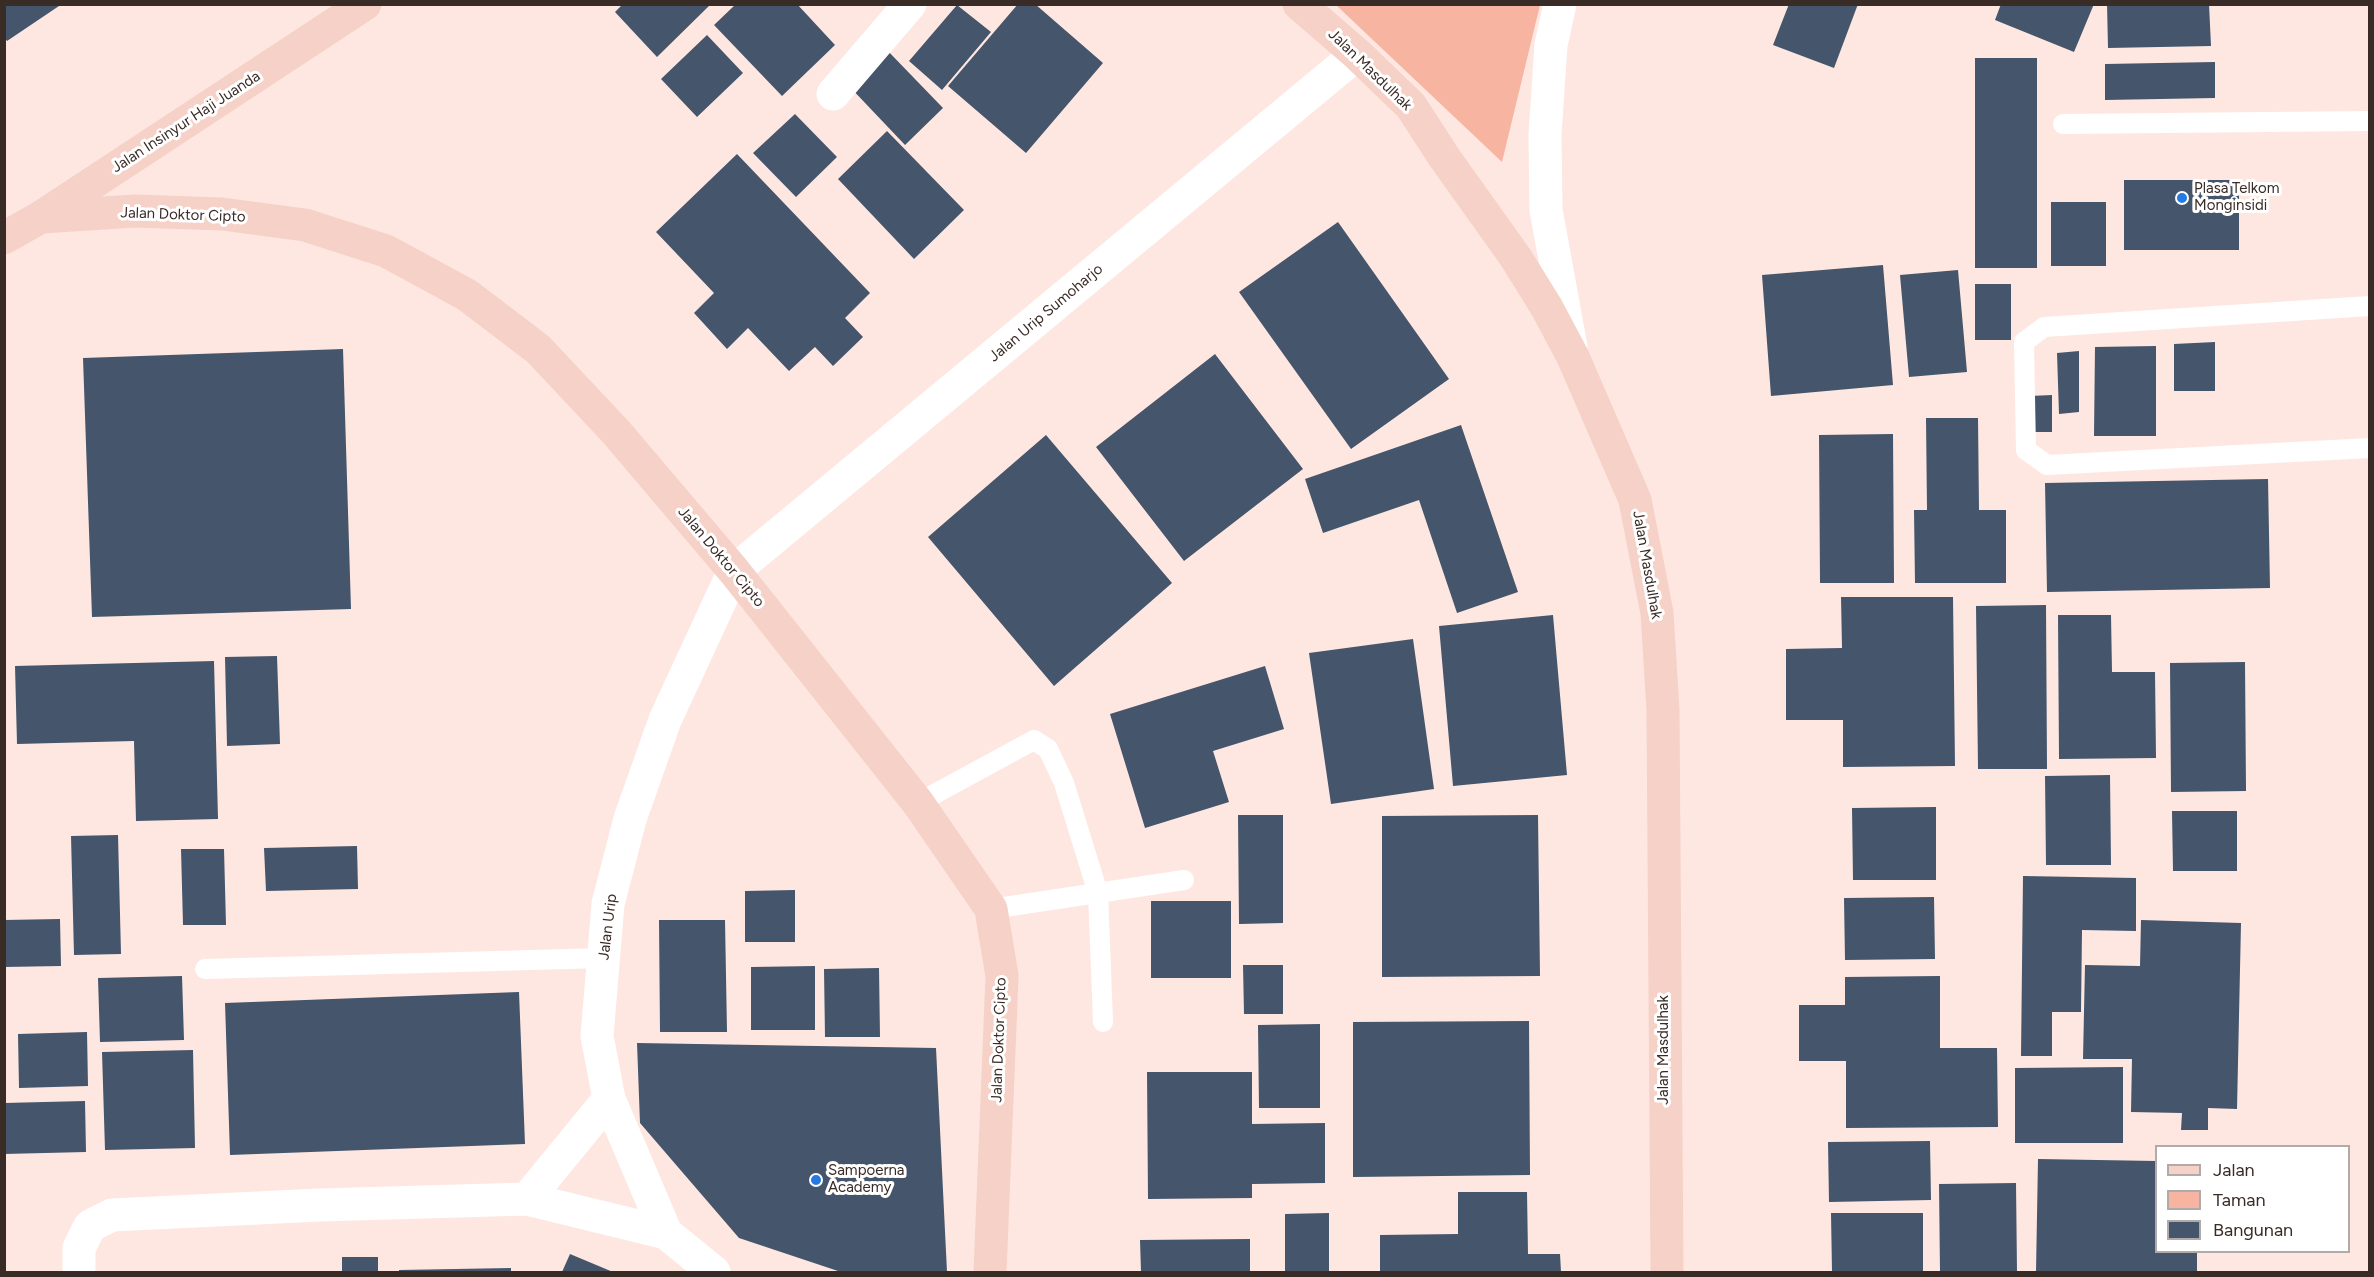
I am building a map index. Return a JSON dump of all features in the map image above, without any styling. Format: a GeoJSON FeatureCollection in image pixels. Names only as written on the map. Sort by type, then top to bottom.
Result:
{"type":"FeatureCollection","features":[{"type":"Feature","properties":{"kind":"street","name":"Jalan Insinyur Haji Juanda"},"geometry":{"type":"LineString","coordinates":[[4,238],[41,217],[365,4]]}},
{"type":"Feature","properties":{"kind":"street"},"geometry":{"type":"LineString","coordinates":[[832,94],[910,4]]}},
{"type":"Feature","properties":{"kind":"street","name":"Jalan Masdulhak"},"geometry":{"type":"LineString","coordinates":[[1299,4],[1357,54],[1411,106],[1444,157],[1516,258],[1547,308],[1573,357],[1635,500],[1657,613],[1663,711],[1667,1272]]}},
{"type":"Feature","properties":{"kind":"street"},"geometry":{"type":"LineString","coordinates":[[1560,4],[1551,45],[1545,135],[1546,210],[1573,357]]}},
{"type":"Feature","properties":{"kind":"street","name":"Jalan Urip Sumoharjo"},"geometry":{"type":"LineString","coordinates":[[734,571],[1357,54]]}},
{"type":"Feature","properties":{"kind":"street","name":"Jalan Doktor Cipto"},"geometry":{"type":"LineString","coordinates":[[41,217],[135,211],[222,214],[305,225],[386,251],[467,295],[538,349],[616,432],[734,571],[918,803],[991,909],[1002,976],[990,1272]]}},
{"type":"Feature","properties":{"kind":"street","name":"Jalan Urip"},"geometry":{"type":"LineString","coordinates":[[714,1272],[666,1233],[609,1099],[597,1036],[608,904],[630,819],[665,720],[734,571]]}},
{"type":"Feature","properties":{"kind":"street"},"geometry":{"type":"LineString","coordinates":[[527,1199],[609,1099]]}},
{"type":"Feature","properties":{"kind":"street"},"geometry":{"type":"LineString","coordinates":[[79,1272],[79,1248],[90,1226],[112,1215],[321,1205],[527,1199],[666,1233]]}},
{"type":"Feature","properties":{"kind":"lane"},"geometry":{"type":"LineString","coordinates":[[2063,124],[2370,121]]}},
{"type":"Feature","properties":{"kind":"lane"},"geometry":{"type":"LineString","coordinates":[[2370,306],[2044,327],[2024,342],[2026,450],[2047,465],[2370,448]]}},
{"type":"Feature","properties":{"kind":"lane"},"geometry":{"type":"LineString","coordinates":[[918,803],[1034,740],[1041,742],[1048,749],[1064,783],[1098,893],[1103,1022]]}},
{"type":"Feature","properties":{"kind":"lane"},"geometry":{"type":"LineString","coordinates":[[991,909],[1184,880]]}},
{"type":"Feature","properties":{"kind":"lane"},"geometry":{"type":"LineString","coordinates":[[205,969],[604,958]]}},
{"type":"Feature","properties":{"kind":"green space"},"geometry":{"type":"Polygon","coordinates":[[[1336,5],[1540,5],[1502,162],[1336,5]]]}},
{"type":"Feature","properties":{"kind":"building"},"geometry":{"type":"Polygon","coordinates":[[[4,4],[58,4],[59,6],[7,41],[4,37],[4,4]]]}},
{"type":"Feature","properties":{"kind":"building"},"geometry":{"type":"Polygon","coordinates":[[[623,4],[711,4],[657,57],[615,12],[623,4]]]}},
{"type":"Feature","properties":{"kind":"building"},"geometry":{"type":"Polygon","coordinates":[[[736,4],[797,4],[835,45],[782,96],[714,25],[736,4]]]}},
{"type":"Feature","properties":{"kind":"building"},"geometry":{"type":"Polygon","coordinates":[[[1018,4],[1035,4],[1103,63],[1026,153],[948,86],[1018,4]]]}},
{"type":"Feature","properties":{"kind":"building"},"geometry":{"type":"Polygon","coordinates":[[[1789,4],[1858,4],[1834,68],[1773,45],[1789,4]]]}},
{"type":"Feature","properties":{"kind":"building"},"geometry":{"type":"Polygon","coordinates":[[[2001,4],[2094,4],[2074,52],[1995,20],[2001,4]]]}},
{"type":"Feature","properties":{"kind":"building"},"geometry":{"type":"Polygon","coordinates":[[[2107,4],[2209,4],[2211,46],[2108,48],[2107,4]]]}},
{"type":"Feature","properties":{"kind":"building"},"geometry":{"type":"Polygon","coordinates":[[[957,5],[991,32],[942,90],[909,61],[957,5]]]}},
{"type":"Feature","properties":{"kind":"building"},"geometry":{"type":"Polygon","coordinates":[[[707,35],[743,73],[697,117],[661,79],[707,35]]]}},
{"type":"Feature","properties":{"kind":"building"},"geometry":{"type":"Polygon","coordinates":[[[885,48],[943,108],[905,145],[848,85],[885,48]]]}},
{"type":"Feature","properties":{"kind":"building"},"geometry":{"type":"Polygon","coordinates":[[[1975,58],[2037,58],[2037,268],[1975,268],[1975,58]]]}},
{"type":"Feature","properties":{"kind":"building"},"geometry":{"type":"Polygon","coordinates":[[[2215,62],[2215,98],[2105,100],[2105,64],[2215,62]]]}},
{"type":"Feature","properties":{"kind":"building"},"geometry":{"type":"Polygon","coordinates":[[[795,114],[837,157],[796,197],[753,153],[795,114]]]}},
{"type":"Feature","properties":{"kind":"building"},"geometry":{"type":"Polygon","coordinates":[[[887,131],[964,210],[914,259],[838,179],[887,131]]]}},
{"type":"Feature","properties":{"kind":"building"},"geometry":{"type":"Polygon","coordinates":[[[737,154],[870,293],[845,318],[863,337],[833,366],[815,347],[789,371],[748,328],[727,349],[694,313],[714,293],[656,232],[737,154]]]}},
{"type":"Feature","properties":{"kind":"building","name":"Plasa Telkom Monginsidi"},"geometry":{"type":"Polygon","coordinates":[[[2124,180],[2239,180],[2239,250],[2124,250],[2124,180]]]}},
{"type":"Feature","properties":{"kind":"building"},"geometry":{"type":"Polygon","coordinates":[[[2051,202],[2106,202],[2106,266],[2051,266],[2051,202]]]}},
{"type":"Feature","properties":{"kind":"building"},"geometry":{"type":"Polygon","coordinates":[[[1338,222],[1449,379],[1351,449],[1239,292],[1338,222]]]}},
{"type":"Feature","properties":{"kind":"building"},"geometry":{"type":"Polygon","coordinates":[[[1883,265],[1893,385],[1771,396],[1762,275],[1883,265]]]}},
{"type":"Feature","properties":{"kind":"building"},"geometry":{"type":"Polygon","coordinates":[[[1958,270],[1967,372],[1909,377],[1900,275],[1958,270]]]}},
{"type":"Feature","properties":{"kind":"building"},"geometry":{"type":"Polygon","coordinates":[[[1975,284],[2011,284],[2011,340],[1975,340],[1975,284]]]}},
{"type":"Feature","properties":{"kind":"building"},"geometry":{"type":"Polygon","coordinates":[[[2215,342],[2215,391],[2174,391],[2174,344],[2215,342]]]}},
{"type":"Feature","properties":{"kind":"building"},"geometry":{"type":"Polygon","coordinates":[[[2156,346],[2156,436],[2094,436],[2095,347],[2156,346]]]}},
{"type":"Feature","properties":{"kind":"building"},"geometry":{"type":"Polygon","coordinates":[[[343,349],[351,609],[92,617],[83,358],[343,349]]]}},
{"type":"Feature","properties":{"kind":"building"},"geometry":{"type":"Polygon","coordinates":[[[2079,351],[2079,412],[2059,414],[2057,353],[2079,351]]]}},
{"type":"Feature","properties":{"kind":"building"},"geometry":{"type":"Polygon","coordinates":[[[1215,354],[1303,469],[1184,561],[1096,447],[1215,354]]]}},
{"type":"Feature","properties":{"kind":"building"},"geometry":{"type":"Polygon","coordinates":[[[2052,395],[2052,432],[2032,432],[2030,396],[2052,395]]]}},
{"type":"Feature","properties":{"kind":"building"},"geometry":{"type":"Polygon","coordinates":[[[1926,418],[1978,418],[1979,510],[2006,510],[2006,583],[1915,583],[1914,510],[1927,510],[1926,418]]]}},
{"type":"Feature","properties":{"kind":"building"},"geometry":{"type":"Polygon","coordinates":[[[1461,425],[1518,592],[1457,613],[1419,500],[1323,533],[1305,479],[1461,425]]]}},
{"type":"Feature","properties":{"kind":"building"},"geometry":{"type":"Polygon","coordinates":[[[1893,434],[1894,583],[1820,583],[1819,435],[1893,434]]]}},
{"type":"Feature","properties":{"kind":"building"},"geometry":{"type":"Polygon","coordinates":[[[1046,435],[1172,583],[1054,686],[928,537],[1046,435]]]}},
{"type":"Feature","properties":{"kind":"building"},"geometry":{"type":"Polygon","coordinates":[[[2268,479],[2270,588],[2047,592],[2045,483],[2268,479]]]}},
{"type":"Feature","properties":{"kind":"building"},"geometry":{"type":"Polygon","coordinates":[[[1841,597],[1953,597],[1955,766],[1843,767],[1843,720],[1786,720],[1786,649],[1842,648],[1841,597]]]}},
{"type":"Feature","properties":{"kind":"building"},"geometry":{"type":"Polygon","coordinates":[[[2046,605],[2047,769],[1978,769],[1976,606],[2046,605]]]}},
{"type":"Feature","properties":{"kind":"building"},"geometry":{"type":"Polygon","coordinates":[[[1553,615],[1567,775],[1453,786],[1439,626],[1553,615]]]}},
{"type":"Feature","properties":{"kind":"building"},"geometry":{"type":"Polygon","coordinates":[[[2058,615],[2111,615],[2112,672],[2155,672],[2156,758],[2059,759],[2058,615]]]}},
{"type":"Feature","properties":{"kind":"building"},"geometry":{"type":"Polygon","coordinates":[[[1413,639],[1434,789],[1331,804],[1309,653],[1413,639]]]}},
{"type":"Feature","properties":{"kind":"building"},"geometry":{"type":"Polygon","coordinates":[[[277,656],[280,744],[227,746],[225,657],[277,656]]]}},
{"type":"Feature","properties":{"kind":"building"},"geometry":{"type":"Polygon","coordinates":[[[214,661],[218,819],[136,821],[134,741],[17,744],[15,666],[214,661]]]}},
{"type":"Feature","properties":{"kind":"building"},"geometry":{"type":"Polygon","coordinates":[[[2245,662],[2246,791],[2171,792],[2170,663],[2245,662]]]}},
{"type":"Feature","properties":{"kind":"building"},"geometry":{"type":"Polygon","coordinates":[[[1265,666],[1284,729],[1213,751],[1229,802],[1145,828],[1110,714],[1265,666]]]}},
{"type":"Feature","properties":{"kind":"building"},"geometry":{"type":"Polygon","coordinates":[[[2110,775],[2111,865],[2046,865],[2045,776],[2110,775]]]}},
{"type":"Feature","properties":{"kind":"building"},"geometry":{"type":"Polygon","coordinates":[[[1936,807],[1936,880],[1853,880],[1852,808],[1936,807]]]}},
{"type":"Feature","properties":{"kind":"building"},"geometry":{"type":"Polygon","coordinates":[[[2172,811],[2237,811],[2237,871],[2173,871],[2172,811]]]}},
{"type":"Feature","properties":{"kind":"building"},"geometry":{"type":"Polygon","coordinates":[[[1238,815],[1283,815],[1283,923],[1239,924],[1238,815]]]}},
{"type":"Feature","properties":{"kind":"building"},"geometry":{"type":"Polygon","coordinates":[[[1538,815],[1540,976],[1382,977],[1382,816],[1538,815]]]}},
{"type":"Feature","properties":{"kind":"building"},"geometry":{"type":"Polygon","coordinates":[[[118,835],[121,954],[74,955],[71,836],[118,835]]]}},
{"type":"Feature","properties":{"kind":"building"},"geometry":{"type":"Polygon","coordinates":[[[357,846],[358,889],[266,891],[264,848],[357,846]]]}},
{"type":"Feature","properties":{"kind":"building"},"geometry":{"type":"Polygon","coordinates":[[[181,849],[224,849],[226,925],[183,925],[181,849]]]}},
{"type":"Feature","properties":{"kind":"building"},"geometry":{"type":"Polygon","coordinates":[[[2023,876],[2136,878],[2136,931],[2082,930],[2081,1012],[2052,1012],[2052,1056],[2021,1056],[2023,876]]]}},
{"type":"Feature","properties":{"kind":"building"},"geometry":{"type":"Polygon","coordinates":[[[795,890],[795,942],[745,942],[745,891],[795,890]]]}},
{"type":"Feature","properties":{"kind":"building"},"geometry":{"type":"Polygon","coordinates":[[[1934,897],[1935,959],[1845,960],[1844,898],[1934,897]]]}},
{"type":"Feature","properties":{"kind":"building"},"geometry":{"type":"Polygon","coordinates":[[[1151,901],[1231,901],[1231,978],[1151,978],[1151,901]]]}},
{"type":"Feature","properties":{"kind":"building"},"geometry":{"type":"Polygon","coordinates":[[[60,919],[61,966],[4,967],[4,920],[60,919]]]}},
{"type":"Feature","properties":{"kind":"building"},"geometry":{"type":"Polygon","coordinates":[[[659,920],[725,920],[727,1032],[660,1032],[659,920]]]}},
{"type":"Feature","properties":{"kind":"building"},"geometry":{"type":"Polygon","coordinates":[[[2141,920],[2241,923],[2237,1109],[2208,1108],[2208,1130],[2181,1130],[2182,1113],[2131,1112],[2132,1059],[2083,1059],[2085,965],[2140,966],[2141,920]]]}},
{"type":"Feature","properties":{"kind":"building"},"geometry":{"type":"Polygon","coordinates":[[[1243,965],[1283,965],[1283,1014],[1244,1014],[1243,965]]]}},
{"type":"Feature","properties":{"kind":"building"},"geometry":{"type":"Polygon","coordinates":[[[815,966],[815,1030],[751,1030],[751,967],[815,966]]]}},
{"type":"Feature","properties":{"kind":"building"},"geometry":{"type":"Polygon","coordinates":[[[879,968],[880,1037],[825,1037],[824,969],[879,968]]]}},
{"type":"Feature","properties":{"kind":"building"},"geometry":{"type":"Polygon","coordinates":[[[182,976],[184,1040],[100,1042],[98,978],[182,976]]]}},
{"type":"Feature","properties":{"kind":"building"},"geometry":{"type":"Polygon","coordinates":[[[1940,976],[1940,1048],[1997,1048],[1998,1127],[1846,1128],[1846,1061],[1799,1061],[1799,1005],[1845,1005],[1845,977],[1940,976]]]}},
{"type":"Feature","properties":{"kind":"building"},"geometry":{"type":"Polygon","coordinates":[[[519,992],[525,1144],[230,1155],[225,1003],[519,992]]]}},
{"type":"Feature","properties":{"kind":"building"},"geometry":{"type":"Polygon","coordinates":[[[1529,1021],[1530,1175],[1353,1177],[1353,1022],[1529,1021]]]}},
{"type":"Feature","properties":{"kind":"building"},"geometry":{"type":"Polygon","coordinates":[[[1320,1024],[1320,1108],[1259,1108],[1258,1025],[1320,1024]]]}},
{"type":"Feature","properties":{"kind":"building"},"geometry":{"type":"Polygon","coordinates":[[[87,1032],[88,1086],[19,1088],[18,1034],[87,1032]]]}},
{"type":"Feature","properties":{"kind":"building","name":"Sampoerna Academy"},"geometry":{"type":"Polygon","coordinates":[[[637,1043],[936,1048],[947,1272],[841,1272],[739,1238],[640,1123],[637,1043]]]}},
{"type":"Feature","properties":{"kind":"building"},"geometry":{"type":"Polygon","coordinates":[[[193,1050],[195,1148],[105,1150],[102,1052],[193,1050]]]}},
{"type":"Feature","properties":{"kind":"building"},"geometry":{"type":"Polygon","coordinates":[[[2123,1067],[2123,1143],[2015,1143],[2015,1068],[2123,1067]]]}},
{"type":"Feature","properties":{"kind":"building"},"geometry":{"type":"Polygon","coordinates":[[[1147,1072],[1252,1072],[1252,1124],[1325,1123],[1325,1183],[1252,1184],[1252,1198],[1148,1199],[1147,1072]]]}},
{"type":"Feature","properties":{"kind":"building"},"geometry":{"type":"Polygon","coordinates":[[[85,1101],[86,1152],[4,1154],[4,1103],[85,1101]]]}},
{"type":"Feature","properties":{"kind":"building"},"geometry":{"type":"Polygon","coordinates":[[[1930,1141],[1931,1200],[1829,1202],[1828,1142],[1930,1141]]]}},
{"type":"Feature","properties":{"kind":"building"},"geometry":{"type":"Polygon","coordinates":[[[2038,1159],[2155,1161],[2155,1253],[2197,1253],[2197,1272],[2036,1272],[2038,1159]]]}},
{"type":"Feature","properties":{"kind":"building"},"geometry":{"type":"Polygon","coordinates":[[[2016,1183],[2017,1272],[1940,1272],[1939,1184],[2016,1183]]]}},
{"type":"Feature","properties":{"kind":"building"},"geometry":{"type":"Polygon","coordinates":[[[1458,1192],[1527,1192],[1528,1254],[1560,1254],[1561,1272],[1380,1272],[1380,1235],[1458,1234],[1458,1192]]]}},
{"type":"Feature","properties":{"kind":"building"},"geometry":{"type":"Polygon","coordinates":[[[1329,1213],[1329,1272],[1285,1272],[1285,1214],[1329,1213]]]}},
{"type":"Feature","properties":{"kind":"building"},"geometry":{"type":"Polygon","coordinates":[[[1831,1213],[1923,1213],[1923,1272],[1832,1272],[1831,1213]]]}},
{"type":"Feature","properties":{"kind":"building"},"geometry":{"type":"Polygon","coordinates":[[[1250,1239],[1250,1272],[1141,1272],[1140,1240],[1250,1239]]]}},
{"type":"Feature","properties":{"kind":"building"},"geometry":{"type":"Polygon","coordinates":[[[570,1254],[613,1272],[562,1272],[570,1254]]]}},
{"type":"Feature","properties":{"kind":"building"},"geometry":{"type":"Polygon","coordinates":[[[342,1257],[378,1257],[378,1272],[342,1272],[342,1257]]]}},
{"type":"Feature","properties":{"kind":"building"},"geometry":{"type":"Polygon","coordinates":[[[511,1268],[511,1272],[399,1272],[399,1270],[511,1268]]]}},
{"type":"Feature","properties":{"kind":"place","name":"Plasa Telkom Monginsidi"},"geometry":{"type":"Point","coordinates":[2182,198]}},
{"type":"Feature","properties":{"kind":"place","name":"Sampoerna Academy"},"geometry":{"type":"Point","coordinates":[816,1180]}}]}
